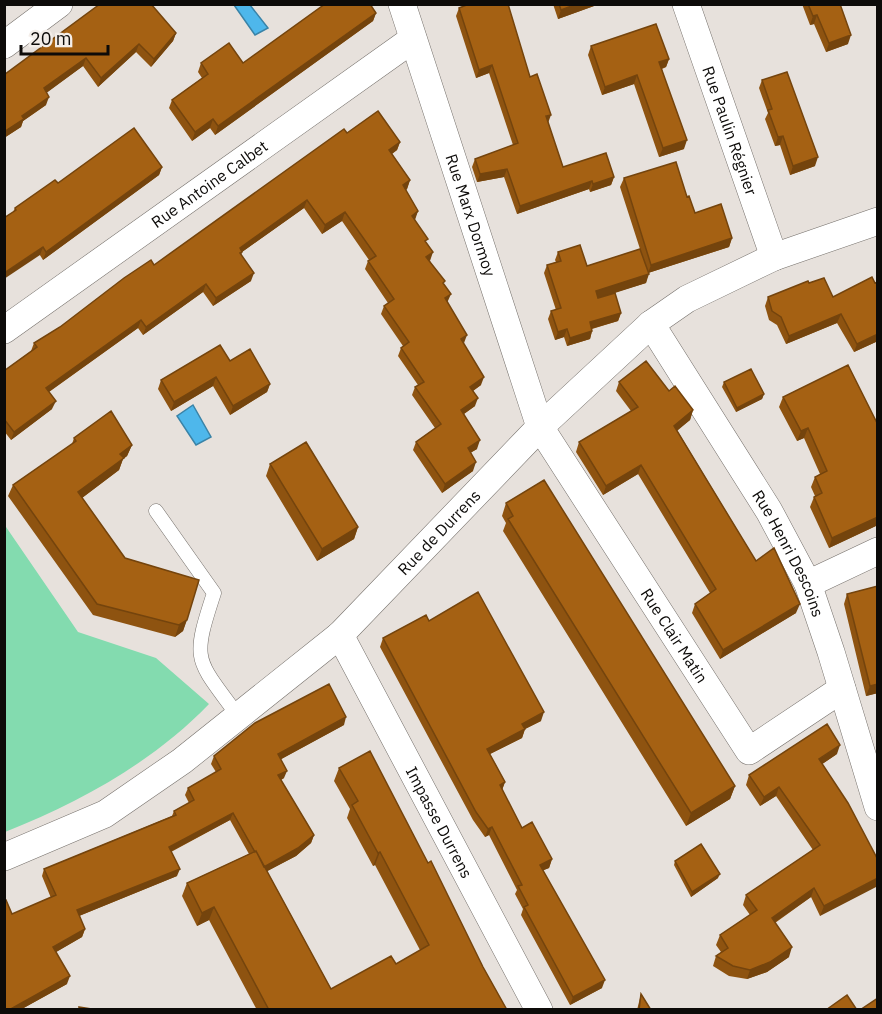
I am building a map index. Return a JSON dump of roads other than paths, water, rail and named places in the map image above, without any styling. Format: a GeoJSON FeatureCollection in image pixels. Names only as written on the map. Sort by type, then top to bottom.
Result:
{"type":"FeatureCollection","features":[{"type":"Feature","properties":{"kind":"street"},"geometry":{"type":"LineString","coordinates":[[4,45],[59,4]]}},
{"type":"Feature","properties":{"kind":"street","name":"Rue Marx Dormoy"},"geometry":{"type":"LineString","coordinates":[[402,4],[540,427]]}},
{"type":"Feature","properties":{"kind":"street","name":"Rue Paulin Régnier"},"geometry":{"type":"LineString","coordinates":[[686,4],[774,257]]}},
{"type":"Feature","properties":{"kind":"street","name":"Rue Antoine Calbet"},"geometry":{"type":"LineString","coordinates":[[4,330],[413,39]]}},
{"type":"Feature","properties":{"kind":"street","name":"Rue de Durrens"},"geometry":{"type":"LineString","coordinates":[[4,857],[105,814],[182,761],[340,635],[540,427],[651,324],[687,299],[774,257],[878,221]]}},
{"type":"Feature","properties":{"kind":"street","name":"Rue Henri Descoins"},"geometry":{"type":"LineString","coordinates":[[651,324],[769,511],[808,584],[842,689],[873,774],[878,807]]}},
{"type":"Feature","properties":{"kind":"street","name":"Rue Clair Matin"},"geometry":{"type":"LineString","coordinates":[[540,427],[749,751],[842,689]]}},
{"type":"Feature","properties":{"kind":"street"},"geometry":{"type":"LineString","coordinates":[[808,584],[878,551]]}},
{"type":"Feature","properties":{"kind":"street","name":"Impasse Durrens"},"geometry":{"type":"LineString","coordinates":[[340,635],[539,1010]]}},
{"type":"Feature","properties":{"kind":"lane"},"geometry":{"type":"LineString","coordinates":[[156,511],[214,593],[200,636],[201,664],[238,716]]}},
{"type":"Feature","properties":{"kind":"water"},"geometry":{"type":"Polygon","coordinates":[[[234,5],[250,5],[268,28],[255,35],[234,5]]]}},
{"type":"Feature","properties":{"kind":"water"},"geometry":{"type":"Polygon","coordinates":[[[193,405],[211,437],[196,445],[177,416],[193,405]]]}}]}
